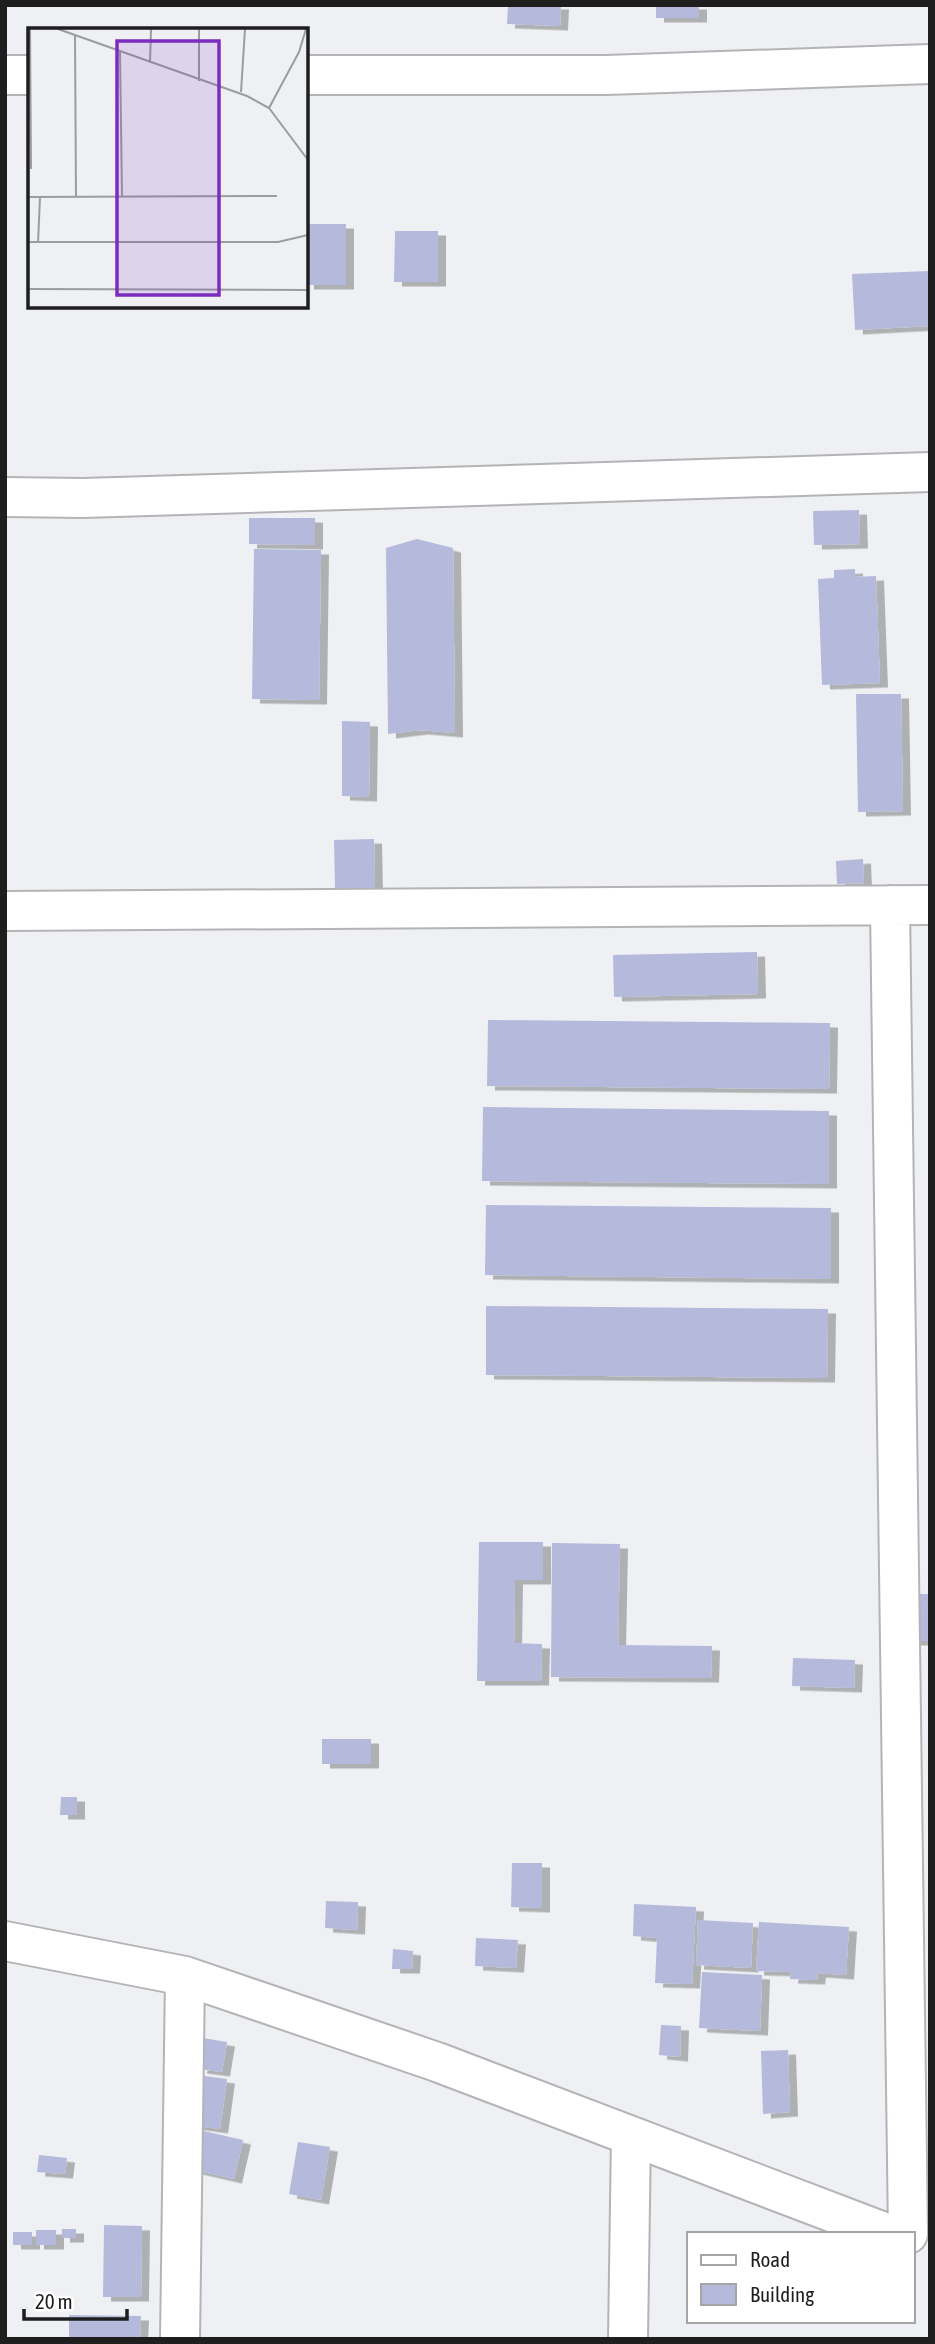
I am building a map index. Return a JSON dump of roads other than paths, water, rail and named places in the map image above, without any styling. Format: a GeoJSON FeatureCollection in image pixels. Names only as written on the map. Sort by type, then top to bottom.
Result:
{"type":"FeatureCollection","features":[{"type":"Feature","properties":{"kind":"street"},"geometry":{"type":"LineString","coordinates":[[308,75],[606,75],[930,64]]}},
{"type":"Feature","properties":{"kind":"street"},"geometry":{"type":"LineString","coordinates":[[5,75],[28,75]]}},
{"type":"Feature","properties":{"kind":"street"},"geometry":{"type":"LineString","coordinates":[[5,497],[97,497],[930,472]]}},
{"type":"Feature","properties":{"kind":"street"},"geometry":{"type":"LineString","coordinates":[[890,905],[908,2232]]}},
{"type":"Feature","properties":{"kind":"street"},"geometry":{"type":"LineString","coordinates":[[5,912],[930,905]]}},
{"type":"Feature","properties":{"kind":"street"},"geometry":{"type":"LineString","coordinates":[[5,1941],[185,1976],[437,2062],[884,2232]]}},
{"type":"Feature","properties":{"kind":"street"},"geometry":{"type":"LineString","coordinates":[[180,2339],[185,1976]]}},
{"type":"Feature","properties":{"kind":"street"},"geometry":{"type":"LineString","coordinates":[[628,2339],[631,2136]]}}]}
